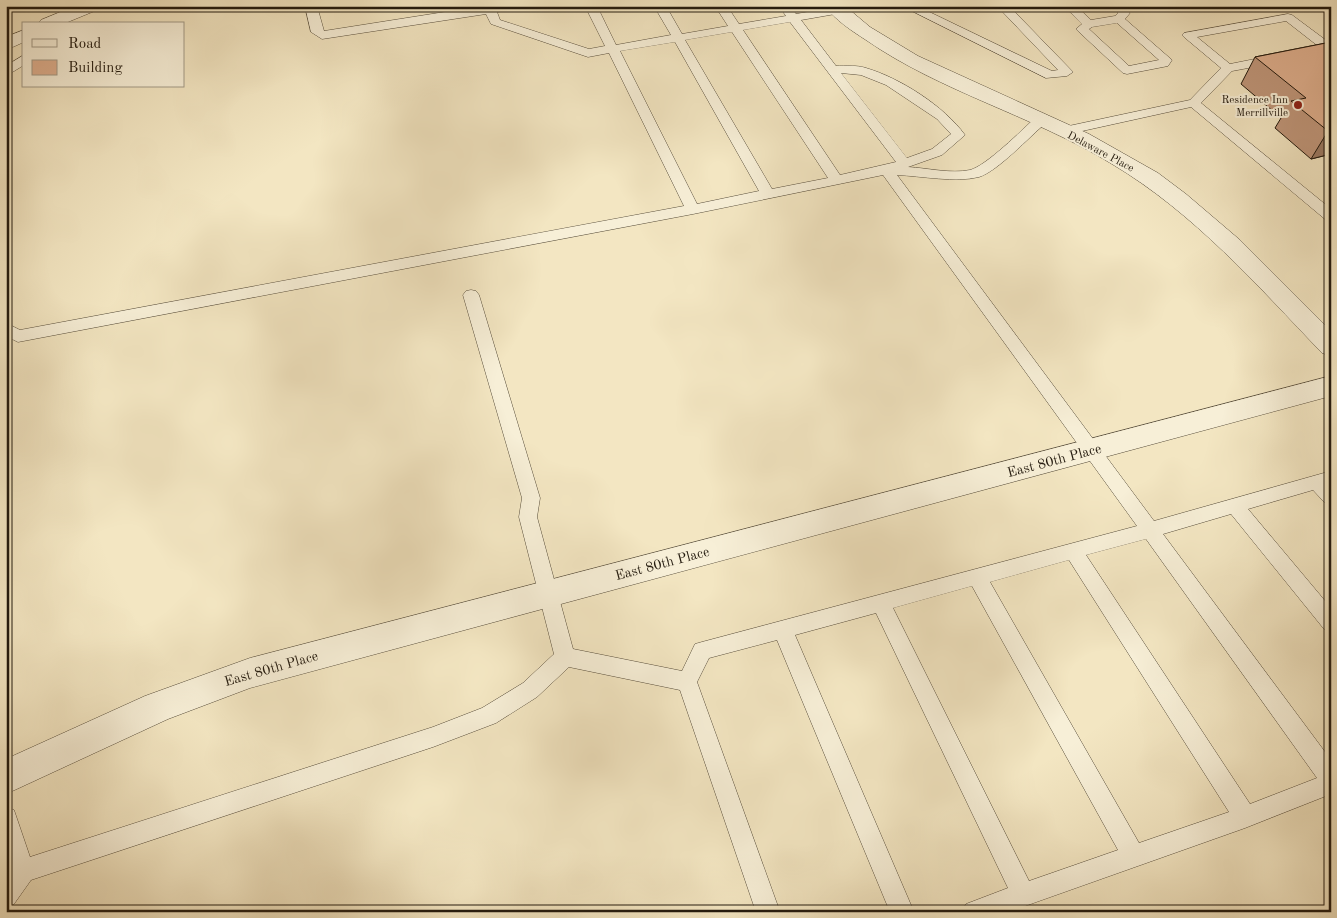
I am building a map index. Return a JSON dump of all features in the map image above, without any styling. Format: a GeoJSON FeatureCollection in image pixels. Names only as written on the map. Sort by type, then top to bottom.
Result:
{"type":"FeatureCollection","features":[{"type":"Feature","properties":{"kind":"street"},"geometry":{"type":"LineString","coordinates":[[64,20],[91,6]]}},
{"type":"Feature","properties":{"kind":"street","name":"Delaware Place"},"geometry":{"type":"LineString","coordinates":[[836,8],[865,32],[902,56],[1064,131],[1136,169],[1192,209],[1212,227],[1331,347]]}},
{"type":"Feature","properties":{"kind":"street"},"geometry":{"type":"LineString","coordinates":[[6,44],[22,36]]}},
{"type":"Feature","properties":{"kind":"street","name":"East 80th Place"},"geometry":{"type":"LineString","coordinates":[[6,777],[94,734],[194,691],[250,673],[1331,386]]}},
{"type":"Feature","properties":{"kind":"lane"},"geometry":{"type":"LineString","coordinates":[[311,6],[317,32],[322,35],[490,8],[516,6]]}},
{"type":"Feature","properties":{"kind":"lane"},"geometry":{"type":"LineString","coordinates":[[591,6],[693,209]]}},
{"type":"Feature","properties":{"kind":"lane"},"geometry":{"type":"LineString","coordinates":[[660,6],[768,194]]}},
{"type":"Feature","properties":{"kind":"lane"},"geometry":{"type":"LineString","coordinates":[[721,6],[836,180]]}},
{"type":"Feature","properties":{"kind":"lane"},"geometry":{"type":"LineString","coordinates":[[784,6],[904,164]]}},
{"type":"Feature","properties":{"kind":"lane"},"geometry":{"type":"LineString","coordinates":[[490,8],[495,22],[588,52],[793,18],[836,8],[864,6]]}},
{"type":"Feature","properties":{"kind":"lane"},"geometry":{"type":"LineString","coordinates":[[907,6],[1050,75],[1067,72],[1002,6]]}},
{"type":"Feature","properties":{"kind":"lane"},"geometry":{"type":"LineString","coordinates":[[1069,6],[1089,24]]}},
{"type":"Feature","properties":{"kind":"lane"},"geometry":{"type":"LineString","coordinates":[[1117,6],[1124,13],[1119,19],[1089,24],[1082,29],[1127,70],[1164,63],[1166,60],[1119,19]]}},
{"type":"Feature","properties":{"kind":"lane"},"geometry":{"type":"LineString","coordinates":[[1228,68],[1188,35],[1288,17],[1328,48],[1301,53]]}},
{"type":"Feature","properties":{"kind":"lane"},"geometry":{"type":"LineString","coordinates":[[1064,131],[1194,103],[1228,68],[1283,57]]}},
{"type":"Feature","properties":{"kind":"lane"},"geometry":{"type":"LineString","coordinates":[[6,72],[22,61]]}},
{"type":"Feature","properties":{"kind":"lane"},"geometry":{"type":"LineString","coordinates":[[6,329],[18,336],[693,209],[886,170],[936,152],[958,135],[942,116],[890,82],[863,71],[832,69]]}},
{"type":"Feature","properties":{"kind":"lane"},"geometry":{"type":"LineString","coordinates":[[1194,103],[1331,217]]}},
{"type":"Feature","properties":{"kind":"lane"},"geometry":{"type":"LineString","coordinates":[[886,170],[963,175],[976,173],[988,166],[1041,120]]}},
{"type":"Feature","properties":{"kind":"lane"},"geometry":{"type":"LineString","coordinates":[[886,170],[1093,450],[1331,779]]}},
{"type":"Feature","properties":{"kind":"lane"},"geometry":{"type":"LineString","coordinates":[[471,295],[531,498],[528,517],[565,657]]}},
{"type":"Feature","properties":{"kind":"lane"},"geometry":{"type":"LineString","coordinates":[[768,912],[687,682],[702,651],[1074,551],[1324,480],[1331,498]]}},
{"type":"Feature","properties":{"kind":"lane"},"geometry":{"type":"LineString","coordinates":[[1235,506],[1331,623]]}},
{"type":"Feature","properties":{"kind":"lane"},"geometry":{"type":"LineString","coordinates":[[1074,551],[1245,817]]}},
{"type":"Feature","properties":{"kind":"lane"},"geometry":{"type":"LineString","coordinates":[[978,577],[1134,856]]}},
{"type":"Feature","properties":{"kind":"lane"},"geometry":{"type":"LineString","coordinates":[[881,603],[1023,894]]}},
{"type":"Feature","properties":{"kind":"lane"},"geometry":{"type":"LineString","coordinates":[[783,629],[902,912]]}},
{"type":"Feature","properties":{"kind":"lane"},"geometry":{"type":"LineString","coordinates":[[565,657],[687,682]]}},
{"type":"Feature","properties":{"kind":"lane"},"geometry":{"type":"LineString","coordinates":[[6,896],[23,871],[433,737],[489,716],[530,690],[565,657]]}},
{"type":"Feature","properties":{"kind":"lane"},"geometry":{"type":"LineString","coordinates":[[974,912],[1245,817],[1331,783]]}},
{"type":"Feature","properties":{"kind":"lane"},"geometry":{"type":"LineString","coordinates":[[6,818],[23,871]]}},
{"type":"Feature","properties":{"kind":"building"},"geometry":{"type":"Polygon","coordinates":[[[1331,42],[1331,131],[1328,131],[1291,101],[1306,98],[1255,57],[1331,42]]]}},
{"type":"Feature","properties":{"kind":"place","name":"Residence Inn Merrillville"},"geometry":{"type":"Point","coordinates":[1298,105]}}]}
